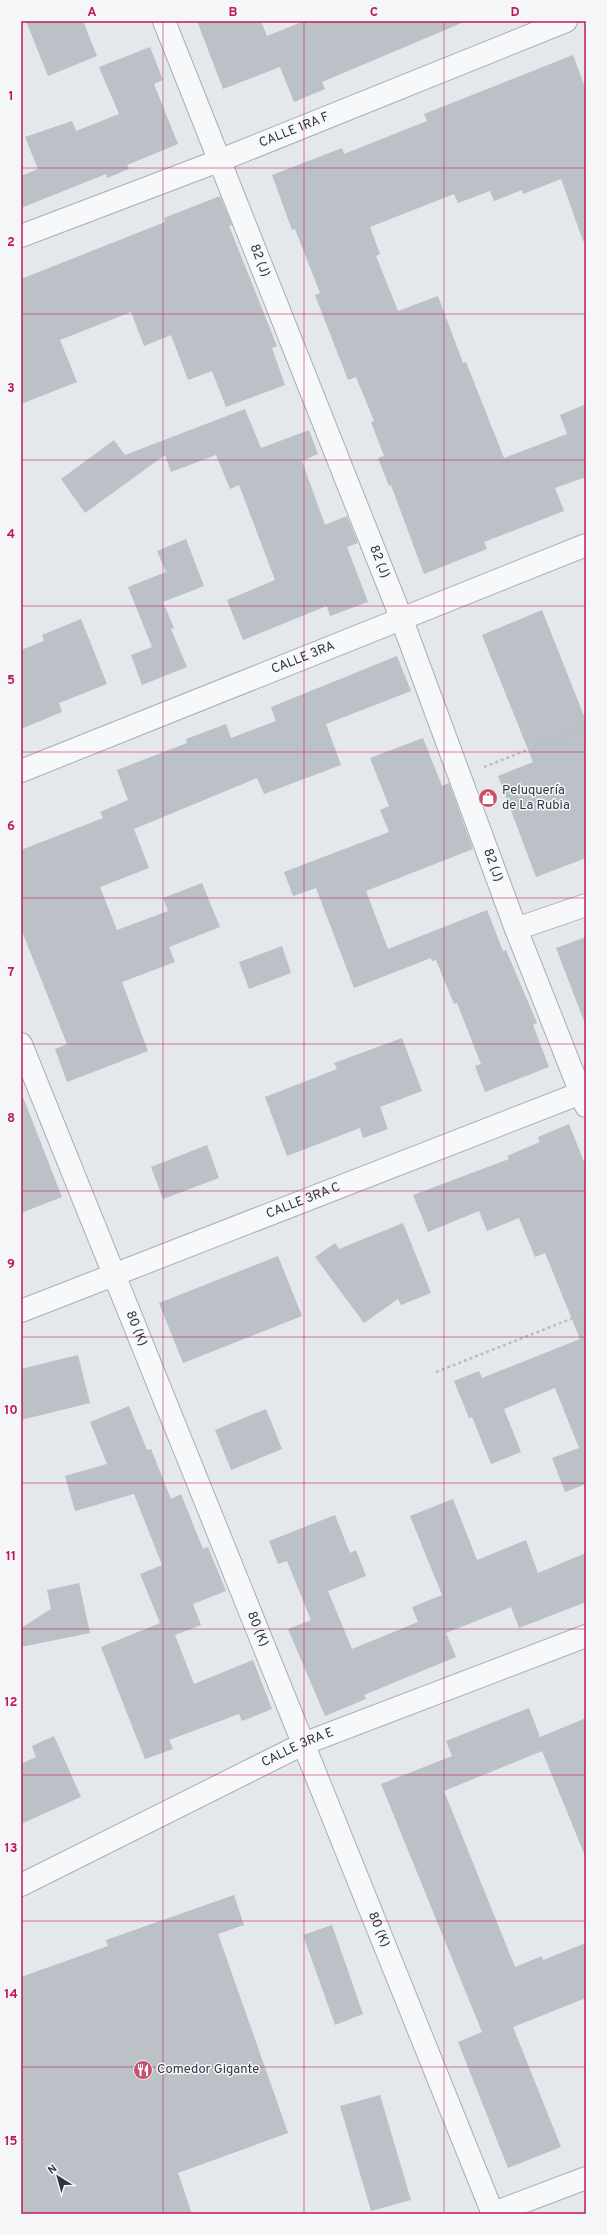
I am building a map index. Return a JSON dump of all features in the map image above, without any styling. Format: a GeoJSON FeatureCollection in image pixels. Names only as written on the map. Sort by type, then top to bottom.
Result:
{"type":"FeatureCollection","features":[{"type":"Feature","properties":{"kind":"street","name":"82 (J)"},"geometry":{"type":"LineString","coordinates":[[164,21],[221,160],[402,620],[516,929],[584,1097]]}},
{"type":"Feature","properties":{"kind":"street","name":"CALLE 1RA F"},"geometry":{"type":"LineString","coordinates":[[21,236],[221,160],[566,21]]}},
{"type":"Feature","properties":{"kind":"street","name":"CALLE 3RA"},"geometry":{"type":"LineString","coordinates":[[21,772],[402,620],[586,544]]}},
{"type":"Feature","properties":{"kind":"street"},"geometry":{"type":"LineString","coordinates":[[516,929],[586,905]]}},
{"type":"Feature","properties":{"kind":"street","name":"80 (K)"},"geometry":{"type":"LineString","coordinates":[[21,1044],[492,2214]]}},
{"type":"Feature","properties":{"kind":"street","name":"CALLE 3RA C"},"geometry":{"type":"LineString","coordinates":[[21,1311],[113,1274],[584,1097]]}},
{"type":"Feature","properties":{"kind":"street","name":"CALLE 3RA E"},"geometry":{"type":"LineString","coordinates":[[21,1886],[303,1744],[586,1636]]}},
{"type":"Feature","properties":{"kind":"street"},"geometry":{"type":"LineString","coordinates":[[492,2214],[586,2178]]}},
{"type":"Feature","properties":{"kind":"path"},"geometry":{"type":"LineString","coordinates":[[460,776],[586,727]]}},
{"type":"Feature","properties":{"kind":"path"},"geometry":{"type":"LineString","coordinates":[[436,1372],[586,1313]]}},
{"type":"Feature","properties":{"kind":"building"},"geometry":{"type":"Polygon","coordinates":[[[26,21],[83,21],[97,56],[48,76],[26,21]]]}},
{"type":"Feature","properties":{"kind":"building"},"geometry":{"type":"Polygon","coordinates":[[[197,21],[261,21],[267,36],[304,21],[464,22],[322,82],[325,89],[294,102],[280,67],[223,89],[197,21]]]}},
{"type":"Feature","properties":{"kind":"building"},"geometry":{"type":"Polygon","coordinates":[[[150,47],[163,80],[154,84],[178,144],[127,165],[129,169],[107,178],[106,174],[21,208],[21,176],[38,169],[25,137],[72,121],[76,131],[119,114],[99,67],[150,47]]]}},
{"type":"Feature","properties":{"kind":"building"},"geometry":{"type":"Polygon","coordinates":[[[573,55],[586,90],[586,240],[583,241],[561,179],[523,194],[522,190],[494,201],[490,191],[458,203],[454,194],[370,227],[380,254],[376,256],[398,311],[438,296],[463,363],[466,362],[504,458],[567,434],[560,415],[586,404],[586,477],[555,488],[564,511],[484,542],[487,549],[424,574],[391,485],[389,486],[378,458],[384,456],[371,422],[374,421],[356,377],[348,380],[315,295],[320,293],[295,229],[292,230],[272,175],[342,148],[344,154],[427,121],[424,114],[573,55]]]}},
{"type":"Feature","properties":{"kind":"building"},"geometry":{"type":"Polygon","coordinates":[[[220,196],[232,225],[229,226],[277,346],[272,348],[285,385],[226,407],[212,371],[188,380],[171,335],[144,346],[131,312],[60,340],[77,382],[21,404],[21,279],[165,222],[164,218],[220,196]]]}},
{"type":"Feature","properties":{"kind":"building"},"geometry":{"type":"Polygon","coordinates":[[[245,409],[261,448],[309,430],[318,454],[302,461],[325,525],[347,516],[358,543],[347,547],[368,602],[330,616],[327,606],[243,640],[227,600],[275,580],[239,485],[230,489],[216,455],[171,472],[165,455],[85,513],[61,479],[114,440],[125,455],[245,409]]]}},
{"type":"Feature","properties":{"kind":"building"},"geometry":{"type":"Polygon","coordinates":[[[186,539],[204,586],[163,602],[174,628],[171,629],[187,667],[142,685],[131,655],[152,647],[128,587],[166,572],[157,551],[186,539]]]}},
{"type":"Feature","properties":{"kind":"building"},"geometry":{"type":"Polygon","coordinates":[[[542,610],[586,721],[586,858],[536,877],[498,776],[533,762],[482,635],[542,610]]]}},
{"type":"Feature","properties":{"kind":"building"},"geometry":{"type":"Polygon","coordinates":[[[81,619],[107,684],[59,703],[62,712],[21,729],[21,650],[44,641],[42,635],[81,619]]]}},
{"type":"Feature","properties":{"kind":"building"},"geometry":{"type":"Polygon","coordinates":[[[397,656],[411,691],[326,724],[341,765],[264,794],[257,778],[134,829],[149,868],[100,887],[117,930],[168,911],[163,898],[202,883],[220,927],[169,947],[175,962],[122,982],[148,1051],[67,1082],[55,1049],[67,1044],[21,929],[21,850],[103,818],[100,812],[128,800],[117,770],[187,743],[186,739],[226,724],[231,738],[276,721],[271,707],[397,656]]]}},
{"type":"Feature","properties":{"kind":"building"},"geometry":{"type":"Polygon","coordinates":[[[423,738],[442,786],[449,783],[473,849],[366,891],[388,949],[487,910],[503,951],[506,950],[537,1023],[533,1025],[549,1067],[485,1092],[475,1066],[481,1064],[457,1003],[454,1004],[436,960],[432,961],[431,958],[354,988],[316,888],[293,896],[284,872],[389,832],[380,810],[389,806],[370,758],[423,738]]]}},
{"type":"Feature","properties":{"kind":"building"},"geometry":{"type":"Polygon","coordinates":[[[586,937],[586,1021],[584,1021],[556,948],[586,937]]]}},
{"type":"Feature","properties":{"kind":"building"},"geometry":{"type":"Polygon","coordinates":[[[282,946],[291,973],[249,989],[239,962],[282,946]]]}},
{"type":"Feature","properties":{"kind":"building"},"geometry":{"type":"Polygon","coordinates":[[[402,1038],[422,1091],[380,1107],[388,1129],[363,1138],[360,1128],[287,1156],[265,1097],[337,1069],[334,1063],[402,1038]]]}},
{"type":"Feature","properties":{"kind":"building"},"geometry":{"type":"Polygon","coordinates":[[[23,1097],[62,1197],[21,1213],[21,1098],[23,1097]]]}},
{"type":"Feature","properties":{"kind":"building"},"geometry":{"type":"Polygon","coordinates":[[[569,1124],[586,1167],[586,1484],[565,1492],[552,1458],[579,1448],[555,1388],[504,1409],[521,1452],[491,1464],[472,1417],[469,1418],[454,1381],[479,1371],[482,1378],[580,1339],[545,1253],[535,1257],[519,1218],[487,1231],[479,1211],[428,1232],[413,1195],[509,1159],[507,1156],[540,1142],[538,1137],[569,1124]]]}},
{"type":"Feature","properties":{"kind":"building"},"geometry":{"type":"Polygon","coordinates":[[[207,1145],[219,1178],[163,1199],[151,1167],[207,1145]]]}},
{"type":"Feature","properties":{"kind":"building"},"geometry":{"type":"Polygon","coordinates":[[[403,1223],[431,1293],[401,1305],[398,1299],[364,1323],[315,1257],[335,1243],[339,1249],[403,1223]]]}},
{"type":"Feature","properties":{"kind":"building"},"geometry":{"type":"Polygon","coordinates":[[[278,1256],[302,1316],[183,1363],[159,1303],[278,1256]]]}},
{"type":"Feature","properties":{"kind":"building"},"geometry":{"type":"Polygon","coordinates":[[[78,1355],[90,1403],[21,1420],[21,1369],[78,1355]]]}},
{"type":"Feature","properties":{"kind":"building"},"geometry":{"type":"Polygon","coordinates":[[[129,1406],[147,1450],[151,1449],[171,1499],[181,1494],[203,1549],[208,1547],[226,1591],[193,1604],[201,1625],[175,1635],[194,1684],[253,1660],[272,1709],[242,1721],[239,1714],[169,1740],[173,1749],[145,1759],[101,1647],[160,1623],[140,1574],[162,1565],[134,1494],[75,1511],[65,1476],[107,1464],[90,1422],[129,1406]]]}},
{"type":"Feature","properties":{"kind":"building"},"geometry":{"type":"Polygon","coordinates":[[[266,1409],[282,1449],[231,1470],[215,1430],[266,1409]]]}},
{"type":"Feature","properties":{"kind":"building"},"geometry":{"type":"Polygon","coordinates":[[[453,1499],[477,1560],[526,1540],[538,1573],[586,1553],[586,1602],[519,1628],[511,1607],[446,1633],[456,1657],[364,1695],[366,1699],[325,1716],[288,1629],[311,1620],[287,1561],[278,1564],[269,1541],[335,1515],[350,1553],[356,1550],[366,1576],[328,1591],[352,1649],[418,1622],[412,1607],[442,1595],[410,1516],[453,1499]]]}},
{"type":"Feature","properties":{"kind":"building"},"geometry":{"type":"Polygon","coordinates":[[[79,1583],[90,1633],[21,1647],[21,1628],[51,1609],[47,1590],[79,1583]]]}},
{"type":"Feature","properties":{"kind":"building"},"geometry":{"type":"Polygon","coordinates":[[[529,1708],[540,1737],[586,1718],[586,1858],[542,1751],[444,1791],[515,1967],[542,1956],[543,1960],[586,1943],[586,1998],[513,2027],[561,2147],[508,2168],[458,2042],[482,2032],[381,1784],[452,1756],[446,1741],[529,1708]]]}},
{"type":"Feature","properties":{"kind":"building"},"geometry":{"type":"Polygon","coordinates":[[[54,1736],[81,1797],[21,1824],[21,1764],[36,1757],[32,1746],[54,1736]]]}},
{"type":"Feature","properties":{"kind":"building","name":"Comedor Gigante"},"geometry":{"type":"Polygon","coordinates":[[[234,1895],[244,1925],[218,1934],[288,2133],[178,2173],[192,2214],[21,2214],[21,1977],[108,1946],[106,1940],[234,1895]]]}},
{"type":"Feature","properties":{"kind":"building"},"geometry":{"type":"Polygon","coordinates":[[[332,1925],[363,2014],[335,2025],[303,1935],[332,1925]]]}},
{"type":"Feature","properties":{"kind":"building"},"geometry":{"type":"Polygon","coordinates":[[[380,2095],[411,2200],[371,2211],[340,2106],[380,2095]]]}},
{"type":"Feature","properties":{"kind":"place","name":"Peluquería de La Rubia"},"geometry":{"type":"Point","coordinates":[488,798]}},
{"type":"Feature","properties":{"kind":"place","name":"Comedor Gigante"},"geometry":{"type":"Point","coordinates":[143,2070]}}]}
